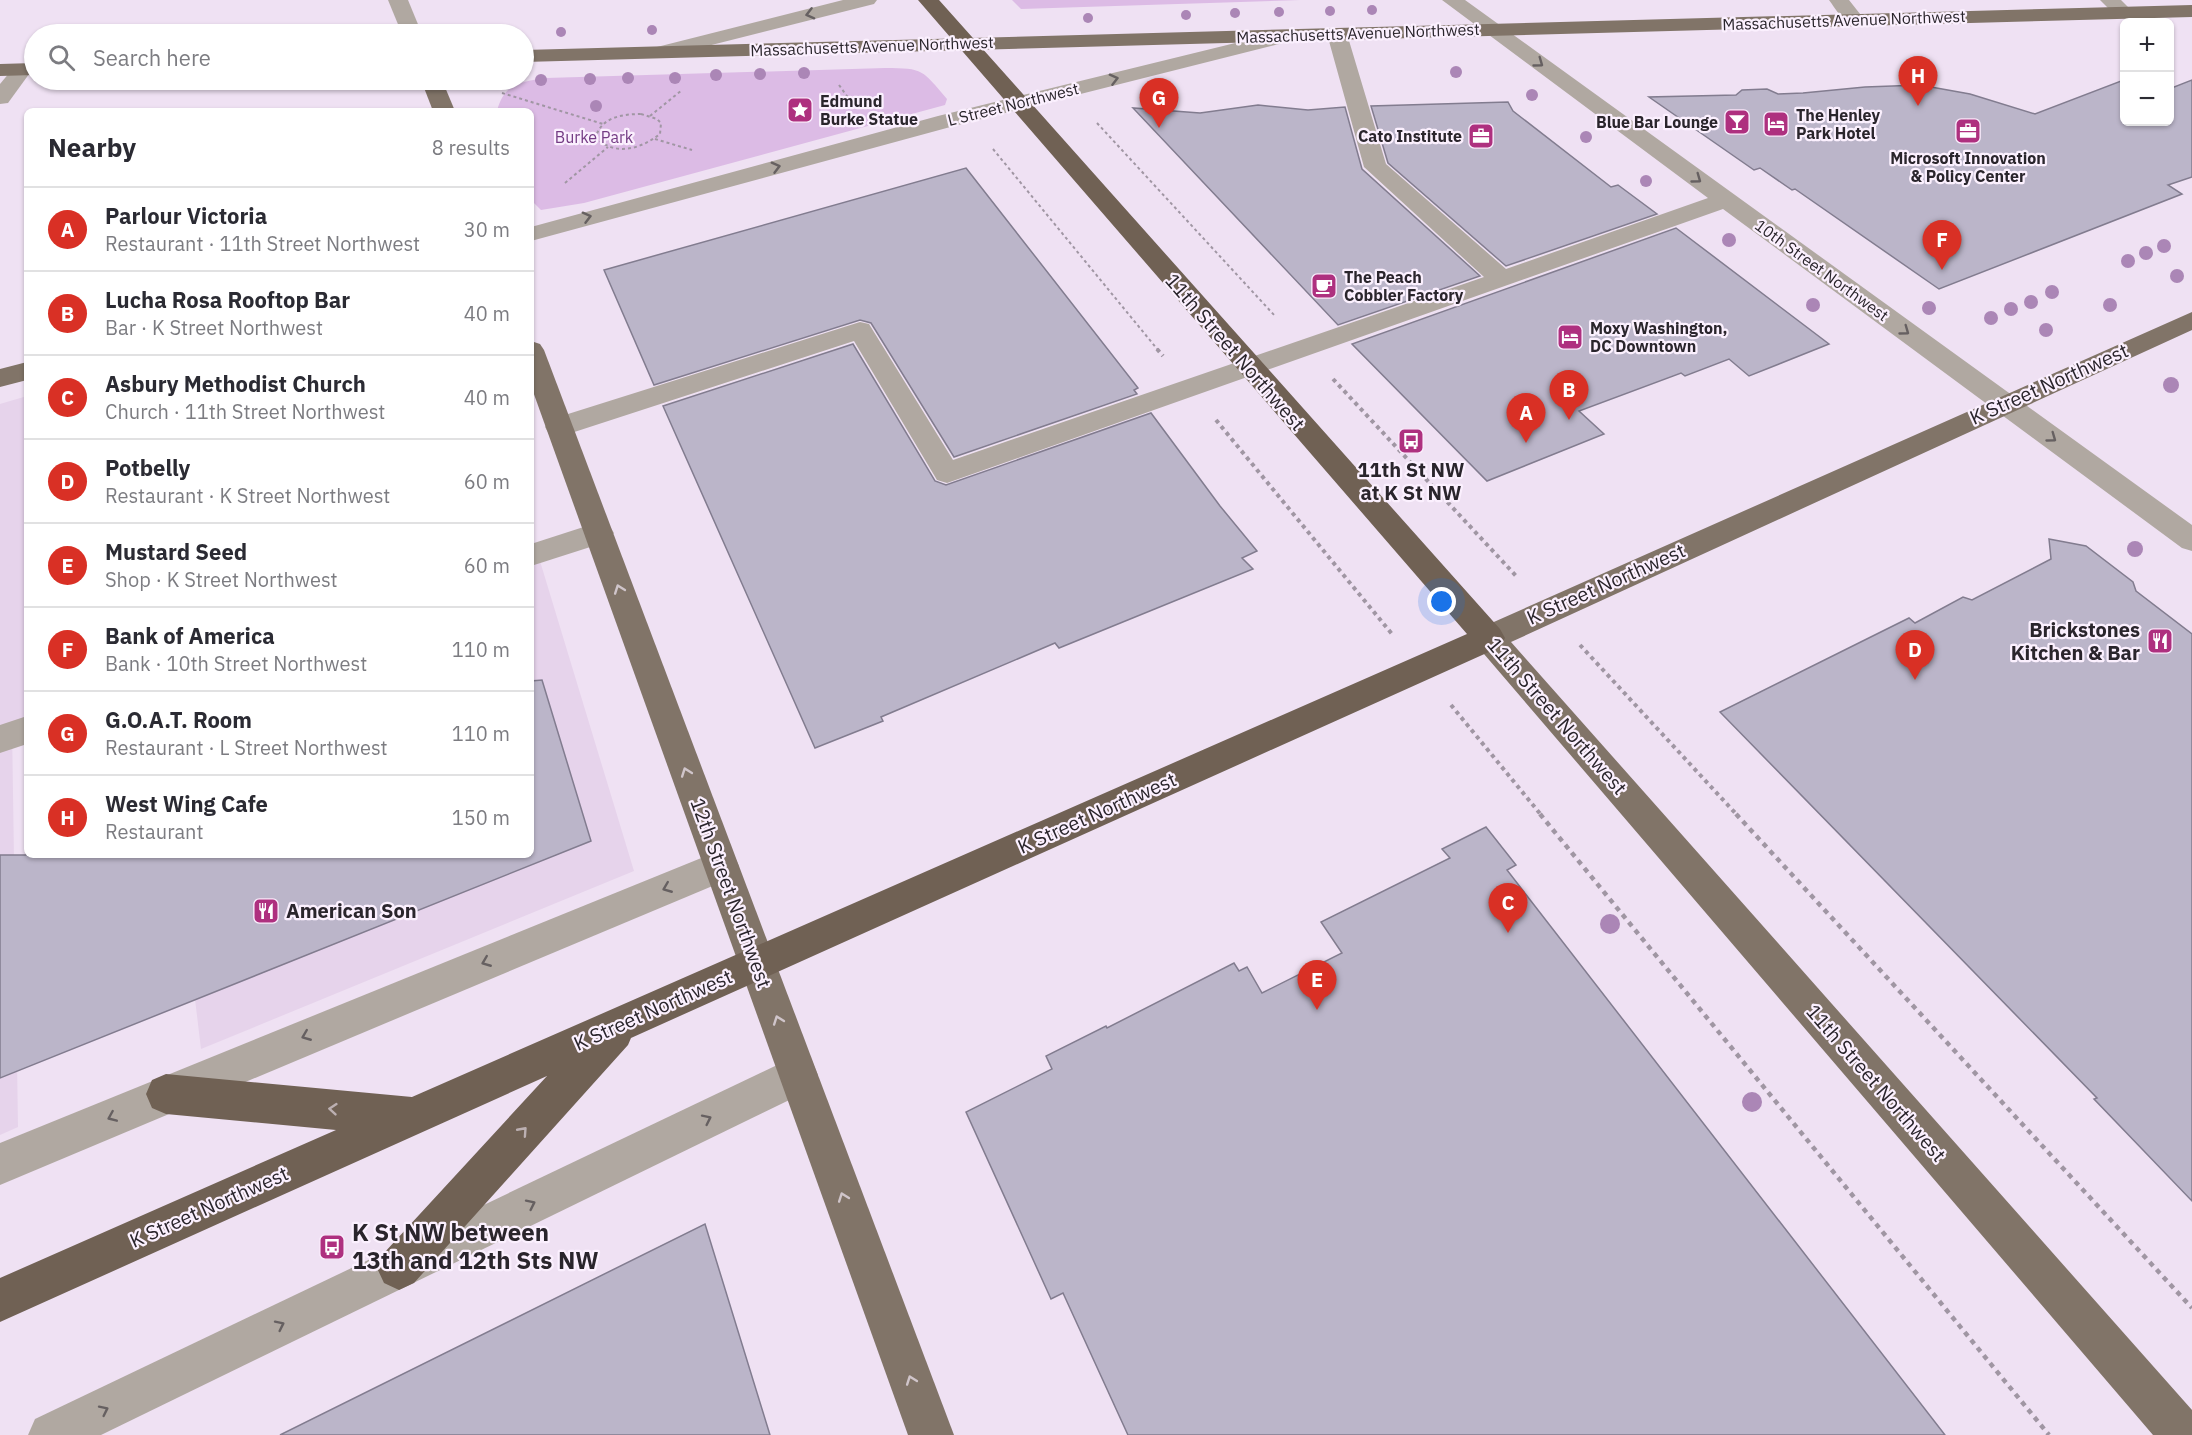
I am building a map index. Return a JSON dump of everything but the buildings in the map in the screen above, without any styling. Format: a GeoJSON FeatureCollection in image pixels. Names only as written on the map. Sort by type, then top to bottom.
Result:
{"type":"FeatureCollection","features":[{"type":"Feature","properties":{"kind":"highway","name":"11th Street Northwest"},"geometry":{"type":"LineString","coordinates":[[928,0],[1016,103],[1489,638]]}},
{"type":"Feature","properties":{"kind":"highway","name":"K Street Northwest"},"geometry":{"type":"LineString","coordinates":[[0,1300],[1489,638]]}},
{"type":"Feature","properties":{"kind":"highway"},"geometry":{"type":"LineString","coordinates":[[399,1268],[622,1023]]}},
{"type":"Feature","properties":{"kind":"highway"},"geometry":{"type":"LineString","coordinates":[[166,1094],[413,1117]]}},
{"type":"Feature","properties":{"kind":"main road","name":"Massachusetts Avenue Northwest"},"geometry":{"type":"LineString","coordinates":[[534,56],[1854,19],[2116,6],[2192,10]]}},
{"type":"Feature","properties":{"kind":"main road"},"geometry":{"type":"LineString","coordinates":[[0,70],[24,69]]}},
{"type":"Feature","properties":{"kind":"main road"},"geometry":{"type":"LineString","coordinates":[[436,90],[443,108]]}},
{"type":"Feature","properties":{"kind":"main road","name":"K Street Northwest"},"geometry":{"type":"LineString","coordinates":[[1489,638],[2192,320]]}},
{"type":"Feature","properties":{"kind":"main road","name":"12th Street Northwest"},"geometry":{"type":"LineString","coordinates":[[534,358],[931,1435]]}},
{"type":"Feature","properties":{"kind":"main road"},"geometry":{"type":"LineString","coordinates":[[0,378],[24,372]]}},
{"type":"Feature","properties":{"kind":"main road","name":"11th Street Northwest"},"geometry":{"type":"LineString","coordinates":[[1489,638],[2183,1435]]}},
{"type":"Feature","properties":{"kind":"street"},"geometry":{"type":"LineString","coordinates":[[398,0],[408,24]]}},
{"type":"Feature","properties":{"kind":"street"},"geometry":{"type":"LineString","coordinates":[[660,52],[867,0]]}},
{"type":"Feature","properties":{"kind":"street","name":"10th Street Northwest"},"geometry":{"type":"LineString","coordinates":[[1452,0],[2192,540]]}},
{"type":"Feature","properties":{"kind":"street"},"geometry":{"type":"LineString","coordinates":[[1839,0],[1854,19]]}},
{"type":"Feature","properties":{"kind":"street"},"geometry":{"type":"LineString","coordinates":[[1337,34],[1375,167],[1502,279]]}},
{"type":"Feature","properties":{"kind":"street","name":"L Street Northwest"},"geometry":{"type":"LineString","coordinates":[[534,233],[1016,103],[1288,36]]}},
{"type":"Feature","properties":{"kind":"street"},"geometry":{"type":"LineString","coordinates":[[0,98],[24,73]]}},
{"type":"Feature","properties":{"kind":"street"},"geometry":{"type":"LineString","coordinates":[[559,427],[860,330],[947,473],[1726,200]]}},
{"type":"Feature","properties":{"kind":"street"},"geometry":{"type":"LineString","coordinates":[[534,554],[599,533]]}},
{"type":"Feature","properties":{"kind":"street"},"geometry":{"type":"LineString","coordinates":[[0,739],[24,731]]}},
{"type":"Feature","properties":{"kind":"street"},"geometry":{"type":"LineString","coordinates":[[0,1164],[721,866]]}},
{"type":"Feature","properties":{"kind":"street"},"geometry":{"type":"LineString","coordinates":[[51,1435],[798,1075]]}},
{"type":"Feature","properties":{"kind":"path"},"geometry":{"type":"LineString","coordinates":[[834,77],[858,111]]}},
{"type":"Feature","properties":{"kind":"path"},"geometry":{"type":"LineString","coordinates":[[650,116],[688,85]]}},
{"type":"Feature","properties":{"kind":"path"},"geometry":{"type":"LineString","coordinates":[[502,93],[603,124]]}},
{"type":"Feature","properties":{"kind":"path"},"geometry":{"type":"LineString","coordinates":[[622,115],[650,116],[661,123],[660,134],[655,139],[635,148],[608,147],[599,142],[596,132],[603,124],[622,115]]}},
{"type":"Feature","properties":{"kind":"path"},"geometry":{"type":"LineString","coordinates":[[655,139],[694,151]]}},
{"type":"Feature","properties":{"kind":"path"},"geometry":{"type":"LineString","coordinates":[[562,185],[608,147]]}},
{"type":"Feature","properties":{"kind":"path"},"geometry":{"type":"LineString","coordinates":[[1622,690],[2192,1308]]}},
{"type":"Feature","properties":{"kind":"path"},"geometry":{"type":"LineString","coordinates":[[1488,749],[2049,1435]]}},
{"type":"Feature","properties":{"kind":"shaded area"},"geometry":{"type":"Polygon","coordinates":[[[24,397],[24,721],[12,726],[18,1127],[0,1135],[0,404],[24,397]]]}},
{"type":"Feature","properties":{"kind":"shaded area"},"geometry":{"type":"Polygon","coordinates":[[[534,541],[634,871],[201,1049],[195,999],[524,858],[534,858],[534,541]]]}},
{"type":"Feature","properties":{"kind":"green space"},"geometry":{"type":"Polygon","coordinates":[[[1012,0],[1300,0],[1021,9],[1012,0]]]}},
{"type":"Feature","properties":{"kind":"green space","name":"Burke Park"},"geometry":{"type":"Polygon","coordinates":[[[908,69],[927,76],[947,99],[945,105],[584,203],[541,210],[534,203],[534,108],[498,108],[508,90],[534,90],[534,80],[908,69]]]}},
{"type":"Feature","properties":{"kind":"place","name":"West Wing Cafe"},"geometry":{"type":"Point","coordinates":[1918,106]}},
{"type":"Feature","properties":{"kind":"place","name":"Edmund Burke Statue"},"geometry":{"type":"Point","coordinates":[800,110]}},
{"type":"Feature","properties":{"kind":"place","name":"Blue Bar Lounge"},"geometry":{"type":"Point","coordinates":[1737,122]}},
{"type":"Feature","properties":{"kind":"place","name":"The Henley Park Hotel"},"geometry":{"type":"Point","coordinates":[1776,124]}},
{"type":"Feature","properties":{"kind":"place","name":"G.O.A.T. Room"},"geometry":{"type":"Point","coordinates":[1159,128]}},
{"type":"Feature","properties":{"kind":"place","name":"Microsoft Innovation & Policy Center"},"geometry":{"type":"Point","coordinates":[1968,131]}},
{"type":"Feature","properties":{"kind":"place","name":"Cato Institute"},"geometry":{"type":"Point","coordinates":[1481,136]}},
{"type":"Feature","properties":{"kind":"place","name":"Bank of America"},"geometry":{"type":"Point","coordinates":[1942,270]}},
{"type":"Feature","properties":{"kind":"place","name":"The Peach Cobbler Factory"},"geometry":{"type":"Point","coordinates":[1324,286]}},
{"type":"Feature","properties":{"kind":"place","name":"Moxy Washington, DC Downtown"},"geometry":{"type":"Point","coordinates":[1570,337]}},
{"type":"Feature","properties":{"kind":"place","name":"Lucha Rosa Rooftop Bar"},"geometry":{"type":"Point","coordinates":[1569,420]}},
{"type":"Feature","properties":{"kind":"place","name":"11th St NW at K St NW"},"geometry":{"type":"Point","coordinates":[1411,441]}},
{"type":"Feature","properties":{"kind":"place","name":"Parlour Victoria"},"geometry":{"type":"Point","coordinates":[1526,443]}},
{"type":"Feature","properties":{"kind":"place","name":"Brickstones Kitchen & Bar"},"geometry":{"type":"Point","coordinates":[2160,641]}},
{"type":"Feature","properties":{"kind":"place","name":"Potbelly"},"geometry":{"type":"Point","coordinates":[1915,680]}},
{"type":"Feature","properties":{"kind":"place","name":"American Son"},"geometry":{"type":"Point","coordinates":[266,911]}},
{"type":"Feature","properties":{"kind":"place","name":"Asbury Methodist Church"},"geometry":{"type":"Point","coordinates":[1508,933]}},
{"type":"Feature","properties":{"kind":"place","name":"Mustard Seed"},"geometry":{"type":"Point","coordinates":[1317,1010]}},
{"type":"Feature","properties":{"kind":"place","name":"K St NW between 13th and 12th Sts NW"},"geometry":{"type":"Point","coordinates":[332,1247]}}]}
